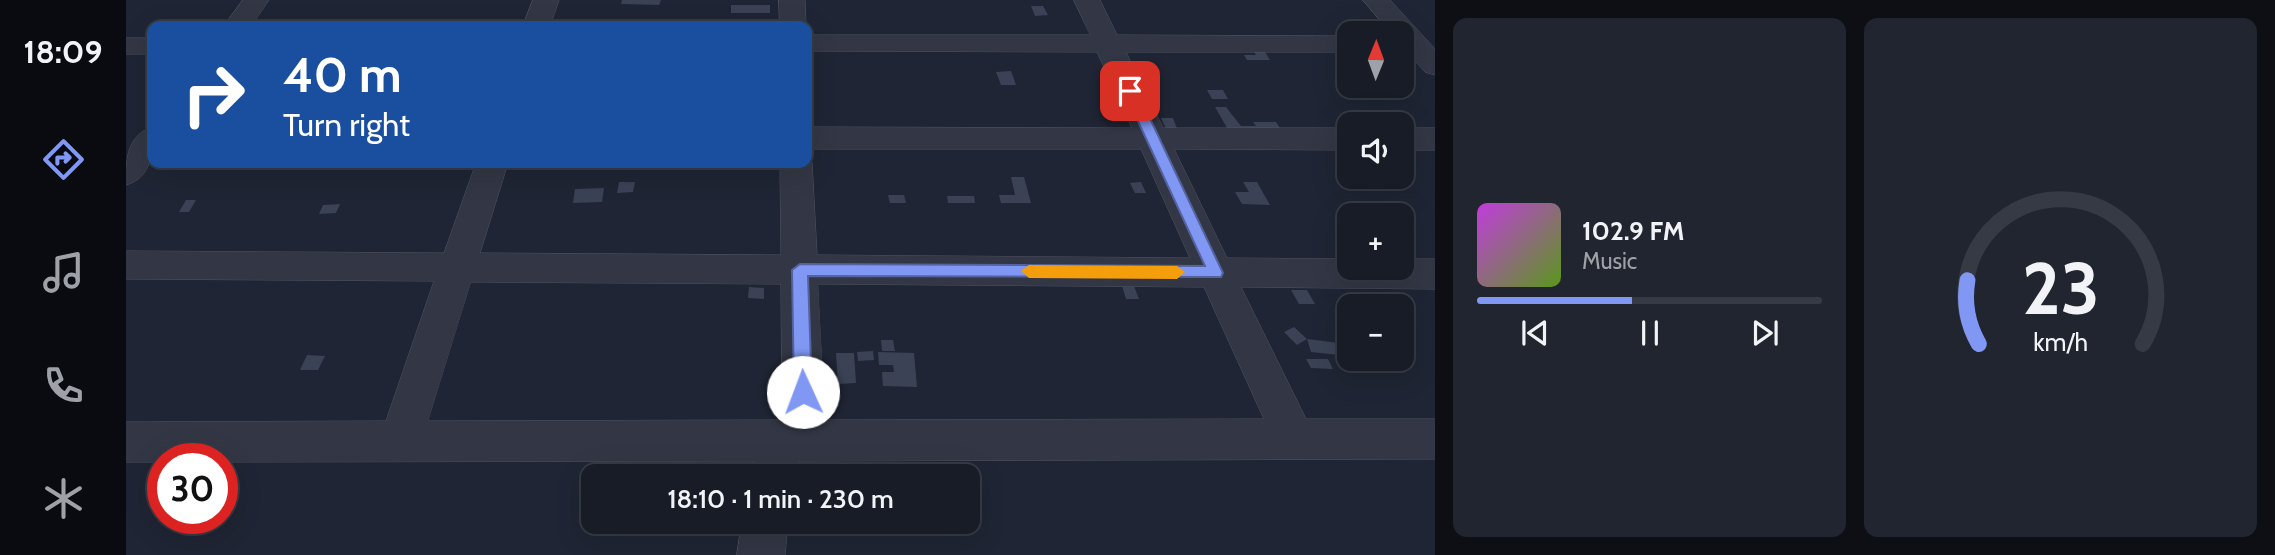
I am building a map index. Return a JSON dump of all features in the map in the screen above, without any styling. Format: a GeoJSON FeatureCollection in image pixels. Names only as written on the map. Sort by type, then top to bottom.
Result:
{"type":"FeatureCollection","features":[{"type":"Feature","properties":{"kind":"street"},"geometry":{"type":"LineString","coordinates":[[241,21],[256,0]]}},
{"type":"Feature","properties":{"kind":"street"},"geometry":{"type":"LineString","coordinates":[[539,21],[546,0]]}},
{"type":"Feature","properties":{"kind":"street"},"geometry":{"type":"LineString","coordinates":[[792,0],[793,21]]}},
{"type":"Feature","properties":{"kind":"street"},"geometry":{"type":"LineString","coordinates":[[1087,0],[1293,439]]}},
{"type":"Feature","properties":{"kind":"street"},"geometry":{"type":"LineString","coordinates":[[1376,0],[1435,66]]}},
{"type":"Feature","properties":{"kind":"street"},"geometry":{"type":"LineString","coordinates":[[812,43],[1337,44]]}},
{"type":"Feature","properties":{"kind":"street"},"geometry":{"type":"LineString","coordinates":[[126,46],[147,46]]}},
{"type":"Feature","properties":{"kind":"street"},"geometry":{"type":"LineString","coordinates":[[126,136],[147,137]]}},
{"type":"Feature","properties":{"kind":"street"},"geometry":{"type":"LineString","coordinates":[[812,138],[1337,139]]}},
{"type":"Feature","properties":{"kind":"street"},"geometry":{"type":"LineString","coordinates":[[1414,139],[1435,139]]}},
{"type":"Feature","properties":{"kind":"street"},"geometry":{"type":"LineString","coordinates":[[126,173],[147,144]]}},
{"type":"Feature","properties":{"kind":"street"},"geometry":{"type":"LineString","coordinates":[[400,442],[490,168]]}},
{"type":"Feature","properties":{"kind":"street"},"geometry":{"type":"LineString","coordinates":[[786,452],[800,270],[796,168]]}},
{"type":"Feature","properties":{"kind":"street"},"geometry":{"type":"LineString","coordinates":[[126,265],[1435,274]]}},
{"type":"Feature","properties":{"kind":"street"},"geometry":{"type":"LineString","coordinates":[[126,443],[400,442],[786,452],[1293,439],[1435,439]]}},
{"type":"Feature","properties":{"kind":"street"},"geometry":{"type":"LineString","coordinates":[[761,555],[764,534]]}},
{"type":"Feature","properties":{"kind":"building"},"geometry":{"type":"Polygon","coordinates":[[[622,0],[661,0],[659,5],[621,4],[622,0]]]}},
{"type":"Feature","properties":{"kind":"building"},"geometry":{"type":"Polygon","coordinates":[[[731,5],[770,5],[770,13],[731,13],[731,5]]]}},
{"type":"Feature","properties":{"kind":"building"},"geometry":{"type":"Polygon","coordinates":[[[1031,6],[1043,6],[1048,15],[1035,16],[1031,6]]]}},
{"type":"Feature","properties":{"kind":"building"},"geometry":{"type":"Polygon","coordinates":[[[1254,52],[1265,52],[1270,60],[1247,60],[1244,55],[1256,55],[1254,52]]]}},
{"type":"Feature","properties":{"kind":"building"},"geometry":{"type":"Polygon","coordinates":[[[1011,71],[1016,85],[1001,85],[996,72],[1011,71]]]}},
{"type":"Feature","properties":{"kind":"building"},"geometry":{"type":"Polygon","coordinates":[[[1207,90],[1223,90],[1228,99],[1212,99],[1207,90]]]}},
{"type":"Feature","properties":{"kind":"building"},"geometry":{"type":"Polygon","coordinates":[[[1215,107],[1226,107],[1241,126],[1256,126],[1253,122],[1276,122],[1283,133],[1230,133],[1215,107]]]}},
{"type":"Feature","properties":{"kind":"building"},"geometry":{"type":"Polygon","coordinates":[[[1161,118],[1173,118],[1178,131],[1167,131],[1161,118]]]}},
{"type":"Feature","properties":{"kind":"building"},"geometry":{"type":"Polygon","coordinates":[[[1011,177],[1024,177],[1031,203],[1001,203],[999,195],[1015,195],[1011,177]]]}},
{"type":"Feature","properties":{"kind":"building"},"geometry":{"type":"Polygon","coordinates":[[[619,182],[635,182],[633,192],[617,193],[619,182]]]}},
{"type":"Feature","properties":{"kind":"building"},"geometry":{"type":"Polygon","coordinates":[[[1141,182],[1146,193],[1135,193],[1130,183],[1141,182]]]}},
{"type":"Feature","properties":{"kind":"building"},"geometry":{"type":"Polygon","coordinates":[[[1243,182],[1257,182],[1270,205],[1242,204],[1235,192],[1249,192],[1243,182]]]}},
{"type":"Feature","properties":{"kind":"building"},"geometry":{"type":"Polygon","coordinates":[[[604,188],[602,202],[573,203],[575,189],[604,188]]]}},
{"type":"Feature","properties":{"kind":"building"},"geometry":{"type":"Polygon","coordinates":[[[888,195],[904,195],[906,203],[890,203],[888,195]]]}},
{"type":"Feature","properties":{"kind":"building"},"geometry":{"type":"Polygon","coordinates":[[[947,196],[974,196],[975,203],[948,203],[947,196]]]}},
{"type":"Feature","properties":{"kind":"building"},"geometry":{"type":"Polygon","coordinates":[[[186,200],[196,200],[189,212],[179,212],[186,200]]]}},
{"type":"Feature","properties":{"kind":"building"},"geometry":{"type":"Polygon","coordinates":[[[340,204],[336,213],[319,214],[323,205],[340,204]]]}},
{"type":"Feature","properties":{"kind":"building"},"geometry":{"type":"Polygon","coordinates":[[[1122,286],[1134,286],[1139,299],[1126,299],[1122,286]]]}},
{"type":"Feature","properties":{"kind":"building"},"geometry":{"type":"Polygon","coordinates":[[[749,287],[764,288],[764,299],[748,298],[749,287]]]}},
{"type":"Feature","properties":{"kind":"building"},"geometry":{"type":"Polygon","coordinates":[[[1291,290],[1307,290],[1315,304],[1299,304],[1291,290]]]}},
{"type":"Feature","properties":{"kind":"building"},"geometry":{"type":"Polygon","coordinates":[[[1294,327],[1307,339],[1297,345],[1284,332],[1294,327]]]}},
{"type":"Feature","properties":{"kind":"building"},"geometry":{"type":"Polygon","coordinates":[[[1307,339],[1337,343],[1337,355],[1311,352],[1307,339]]]}},
{"type":"Feature","properties":{"kind":"building"},"geometry":{"type":"Polygon","coordinates":[[[881,340],[893,340],[895,351],[882,351],[881,340]]]}},
{"type":"Feature","properties":{"kind":"building"},"geometry":{"type":"Polygon","coordinates":[[[873,351],[874,360],[858,361],[857,352],[873,351]]]}},
{"type":"Feature","properties":{"kind":"building"},"geometry":{"type":"Polygon","coordinates":[[[878,352],[914,353],[917,387],[883,386],[882,372],[894,372],[893,365],[879,365],[878,352]]]}},
{"type":"Feature","properties":{"kind":"building"},"geometry":{"type":"Polygon","coordinates":[[[836,353],[854,353],[856,383],[838,384],[836,353]]]}},
{"type":"Feature","properties":{"kind":"building"},"geometry":{"type":"Polygon","coordinates":[[[307,355],[325,356],[318,370],[300,370],[307,355]]]}},
{"type":"Feature","properties":{"kind":"building"},"geometry":{"type":"Polygon","coordinates":[[[1306,359],[1328,359],[1333,369],[1311,368],[1306,359]]]}},
{"type":"Feature","properties":{"kind":"slow traffic"},"geometry":{"type":"LineString","coordinates":[[1029,271],[1177,272]]}},
{"type":"Feature","properties":{"kind":"route"},"geometry":{"type":"LineString","coordinates":[[803,392],[800,270],[1216,273],[1130,91]]}}]}
